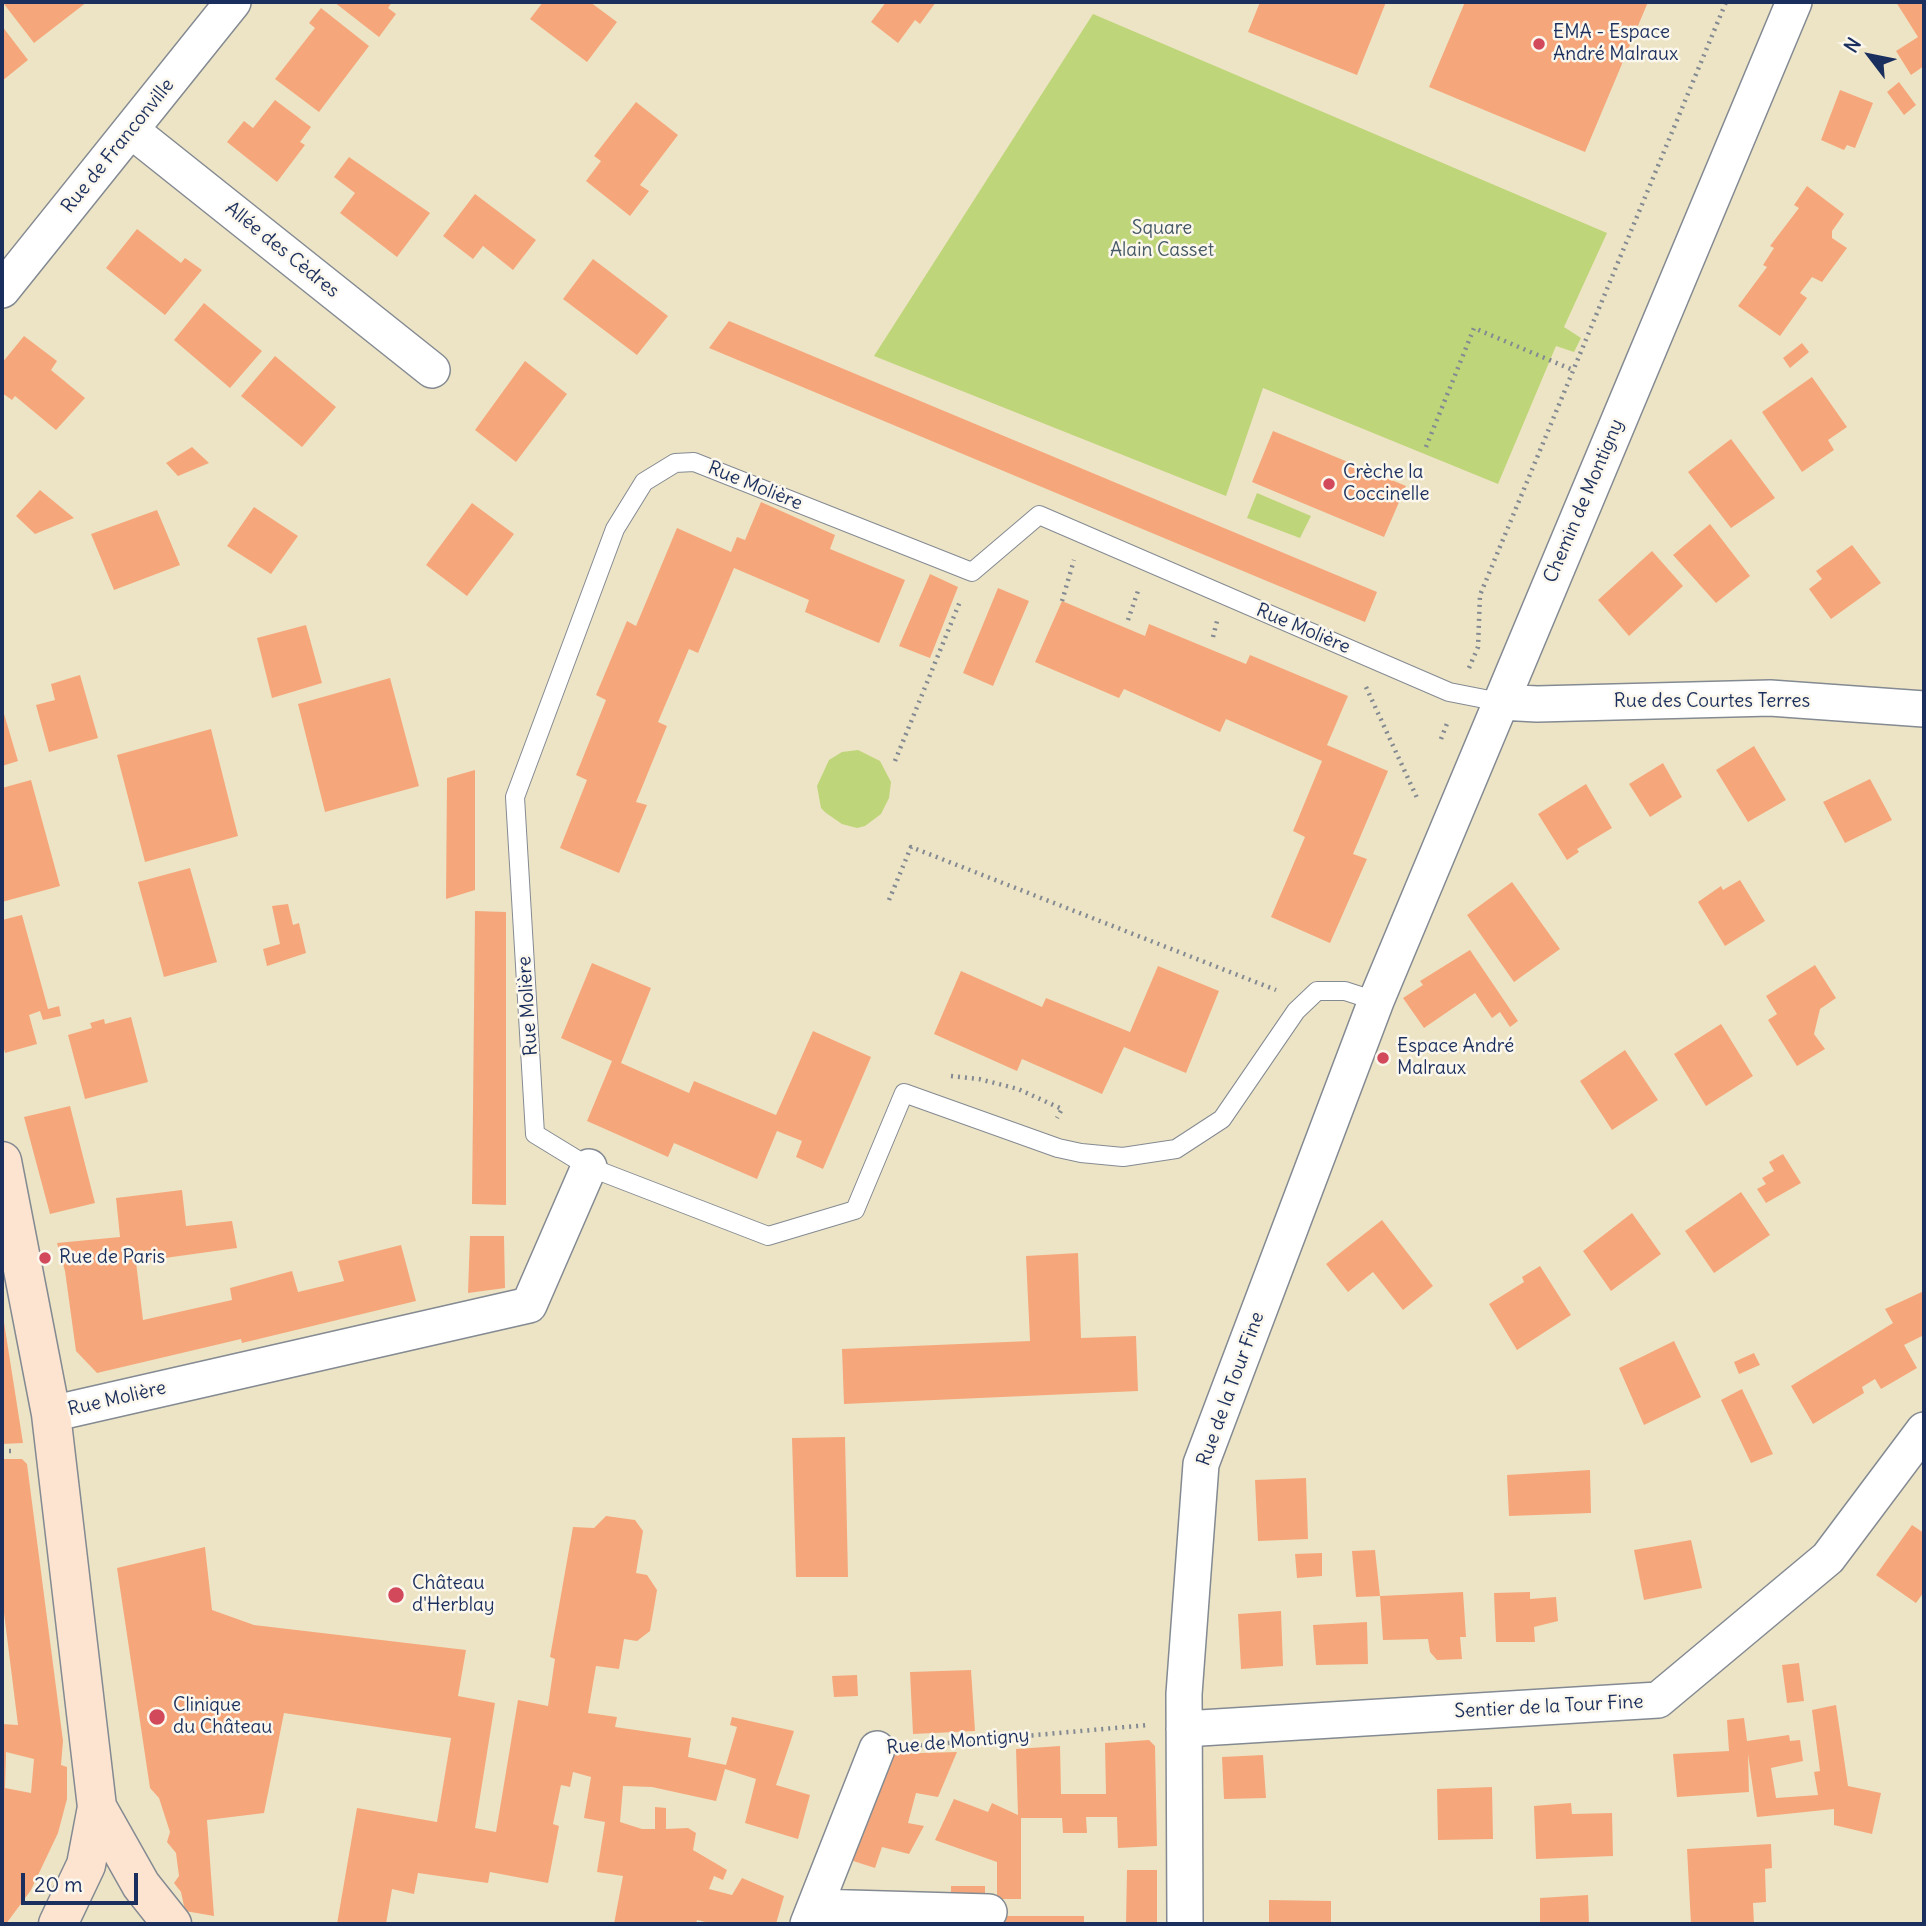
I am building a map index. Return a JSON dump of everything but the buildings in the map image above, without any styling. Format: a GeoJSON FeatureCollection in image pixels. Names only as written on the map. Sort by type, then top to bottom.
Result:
{"type":"FeatureCollection","features":[{"type":"Feature","properties":{"kind":"street","name":"Rue de Franconville"},"geometry":{"type":"LineString","coordinates":[[2,290],[233,2]]}},
{"type":"Feature","properties":{"kind":"street","name":"Chemin de Montigny"},"geometry":{"type":"LineString","coordinates":[[1376,1001],[1794,2]]}},
{"type":"Feature","properties":{"kind":"street","name":"Allée des Cèdres"},"geometry":{"type":"LineString","coordinates":[[132,131],[432,370]]}},
{"type":"Feature","properties":{"kind":"street","name":"Rue des Courtes Terres"},"geometry":{"type":"LineString","coordinates":[[1500,702],[1551,704],[1770,698],[1924,709]]}},
{"type":"Feature","properties":{"kind":"street","name":"Rue de la Tour Fine"},"geometry":{"type":"LineString","coordinates":[[1185,1924],[1184,1729],[1201,1464],[1376,1001]]}},
{"type":"Feature","properties":{"kind":"street"},"geometry":{"type":"LineString","coordinates":[[2,1161],[51,1414],[97,1807],[86,1865],[58,1924]]}},
{"type":"Feature","properties":{"kind":"street","name":"Rue Molière"},"geometry":{"type":"LineString","coordinates":[[51,1414],[529,1304],[589,1167]]}},
{"type":"Feature","properties":{"kind":"street","name":"Sentier de la Tour Fine"},"geometry":{"type":"LineString","coordinates":[[1184,1729],[1657,1700],[1828,1558],[1924,1430]]}},
{"type":"Feature","properties":{"kind":"street","name":"Rue de Montigny"},"geometry":{"type":"LineString","coordinates":[[811,1916],[877,1749]]}},
{"type":"Feature","properties":{"kind":"street"},"geometry":{"type":"LineString","coordinates":[[97,1807],[141,1885],[172,1924]]}},
{"type":"Feature","properties":{"kind":"street"},"geometry":{"type":"LineString","coordinates":[[811,1916],[989,1912]]}},
{"type":"Feature","properties":{"kind":"street"},"geometry":{"type":"LineString","coordinates":[[151,1924],[158,1924]]}},
{"type":"Feature","properties":{"kind":"lane","name":"Rue Molière"},"geometry":{"type":"LineString","coordinates":[[1307,1001],[1222,1119],[1177,1149],[1123,1157],[1058,1149],[904,1093],[855,1210],[768,1237],[589,1167],[536,1134],[514,797],[615,529],[644,482],[675,463],[694,462],[972,572],[1039,515],[1458,694],[1500,702]]}},
{"type":"Feature","properties":{"kind":"lane"},"geometry":{"type":"LineString","coordinates":[[1307,1001],[1317,991],[1345,991],[1376,1001]]}},
{"type":"Feature","properties":{"kind":"path"},"geometry":{"type":"LineString","coordinates":[[1440,741],[1478,647],[1480,595],[1726,2]]}},
{"type":"Feature","properties":{"kind":"path"},"geometry":{"type":"LineString","coordinates":[[1426,447],[1474,328],[1573,370]]}},
{"type":"Feature","properties":{"kind":"path"},"geometry":{"type":"LineString","coordinates":[[1062,601],[1077,553]]}},
{"type":"Feature","properties":{"kind":"path"},"geometry":{"type":"LineString","coordinates":[[895,761],[972,572]]}},
{"type":"Feature","properties":{"kind":"path"},"geometry":{"type":"LineString","coordinates":[[1128,620],[1142,580]]}},
{"type":"Feature","properties":{"kind":"path"},"geometry":{"type":"LineString","coordinates":[[1371,678],[1365,690],[1419,800]]}},
{"type":"Feature","properties":{"kind":"path"},"geometry":{"type":"LineString","coordinates":[[1414,812],[1423,788]]}},
{"type":"Feature","properties":{"kind":"path"},"geometry":{"type":"LineString","coordinates":[[889,900],[911,847],[1307,1001]]}},
{"type":"Feature","properties":{"kind":"path"},"geometry":{"type":"LineString","coordinates":[[1270,1001],[1278,990]]}},
{"type":"Feature","properties":{"kind":"path"},"geometry":{"type":"LineString","coordinates":[[938,1075],[979,1079],[1018,1090],[1062,1109],[1056,1117],[1062,1124]]}},
{"type":"Feature","properties":{"kind":"path","name":"Rue de Montigny"},"geometry":{"type":"LineString","coordinates":[[877,1749],[1152,1724],[1184,1729]]}},
{"type":"Feature","properties":{"kind":"green space","name":"Square Alain Casset"},"geometry":{"type":"Polygon","coordinates":[[[1093,14],[1607,233],[1564,327],[1581,338],[1574,352],[1556,346],[1498,484],[1263,388],[1226,496],[874,356],[1093,14]]]}},
{"type":"Feature","properties":{"kind":"green space"},"geometry":{"type":"Polygon","coordinates":[[[1257,493],[1311,516],[1300,538],[1247,518],[1257,493]]]}},
{"type":"Feature","properties":{"kind":"green space"},"geometry":{"type":"Polygon","coordinates":[[[858,750],[880,761],[891,782],[889,798],[881,814],[865,826],[857,828],[842,824],[821,808],[817,786],[829,760],[842,752],[858,750]]]}},
{"type":"Feature","properties":{"kind":"place","name":"EMA - Espace André Malraux"},"geometry":{"type":"Point","coordinates":[1539,44]}},
{"type":"Feature","properties":{"kind":"place","name":"Crèche la Coccinelle"},"geometry":{"type":"Point","coordinates":[1329,484]}},
{"type":"Feature","properties":{"kind":"place","name":"Espace André Malraux"},"geometry":{"type":"Point","coordinates":[1383,1058]}},
{"type":"Feature","properties":{"kind":"place","name":"Rue de Paris"},"geometry":{"type":"Point","coordinates":[45,1258]}},
{"type":"Feature","properties":{"kind":"place","name":"Château d'Herblay"},"geometry":{"type":"Point","coordinates":[396,1595]}},
{"type":"Feature","properties":{"kind":"place","name":"Clinique du Château"},"geometry":{"type":"Point","coordinates":[157,1717]}}]}
